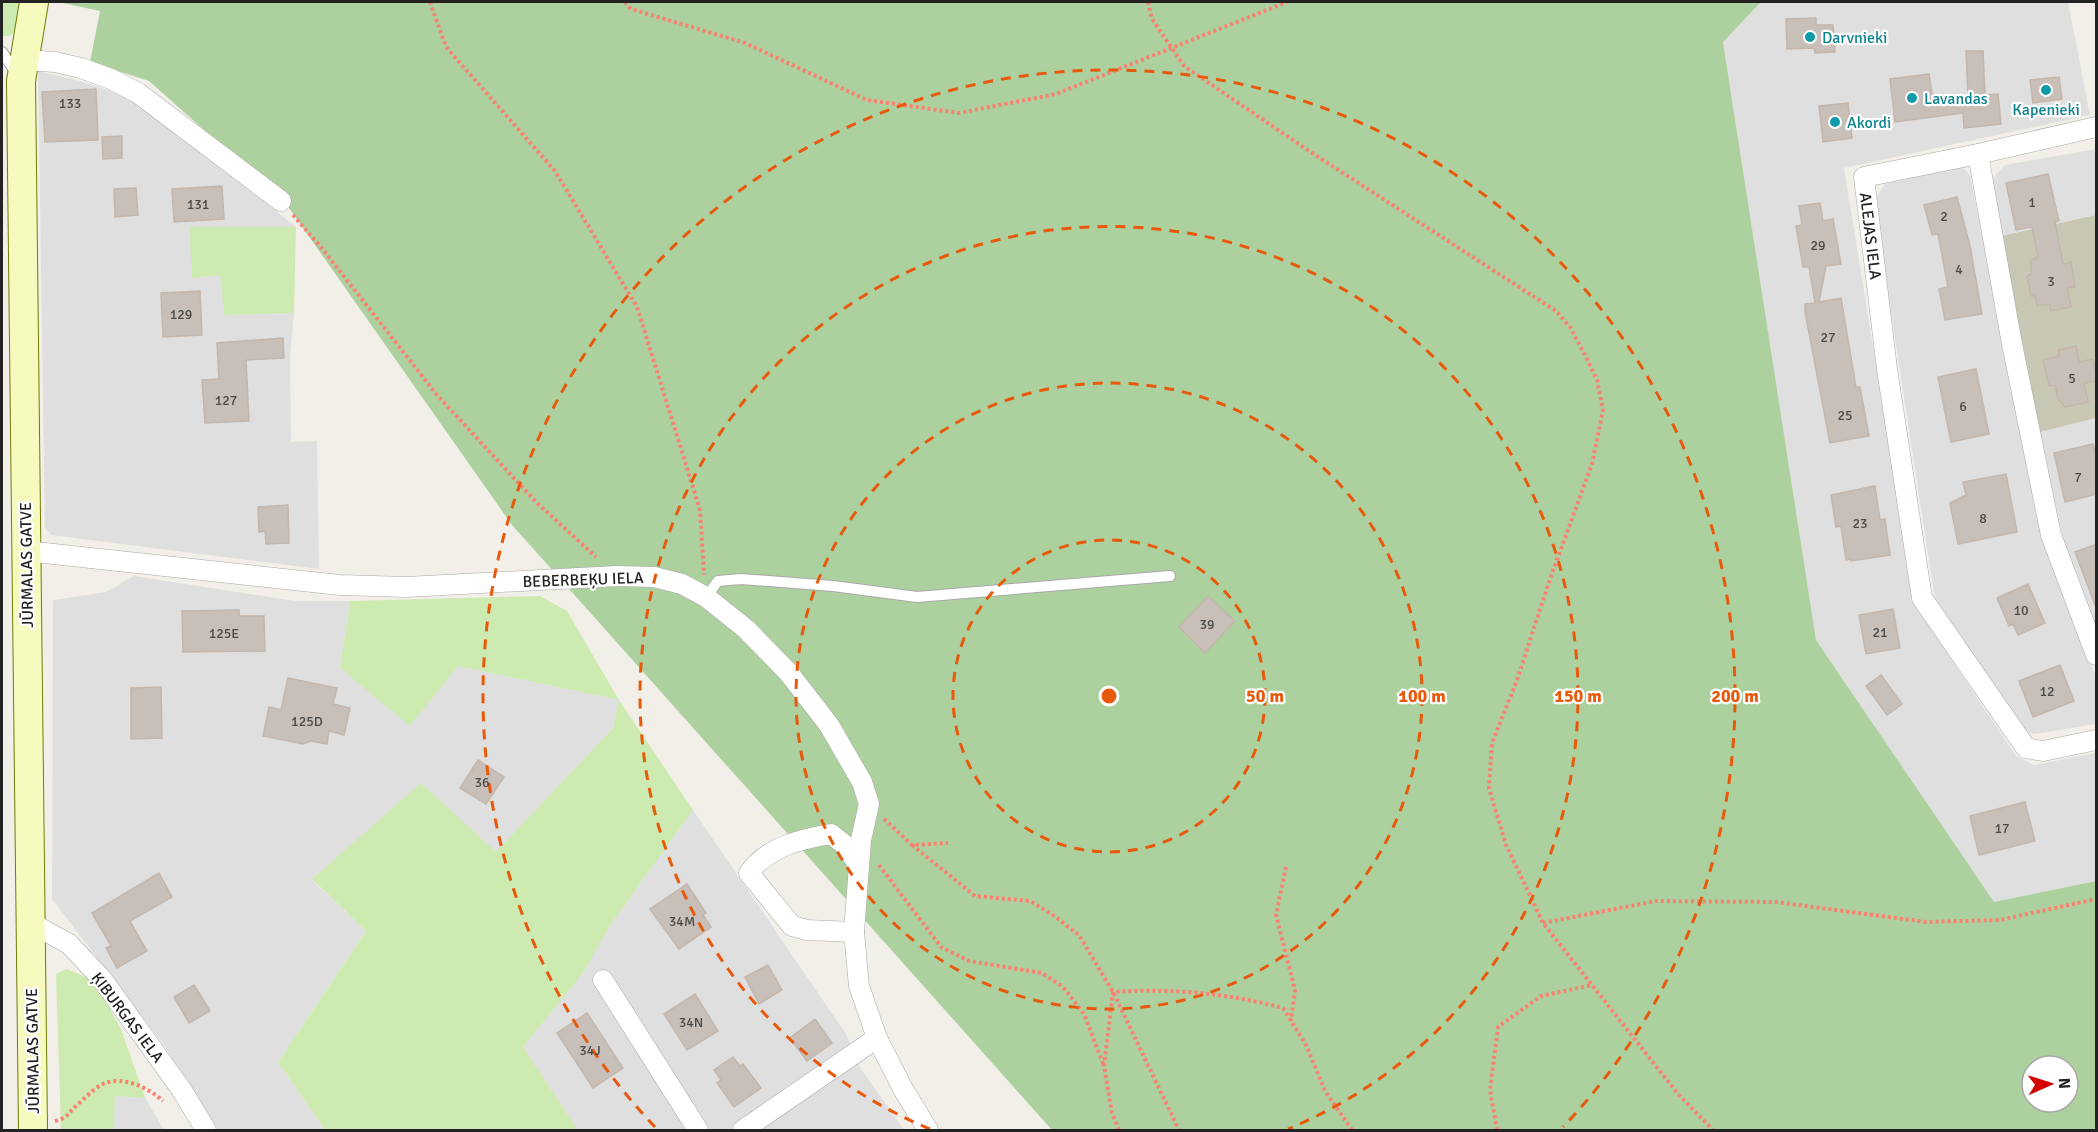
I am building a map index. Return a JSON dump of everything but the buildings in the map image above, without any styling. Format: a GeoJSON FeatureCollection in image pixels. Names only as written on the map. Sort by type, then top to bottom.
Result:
{"type":"FeatureCollection","features":[{"type":"Feature","properties":{"kind":"main road","name":"JŪRMALAS GATVE"},"geometry":{"type":"LineString","coordinates":[[33,1129],[26,551],[16,64],[34,2]]}},
{"type":"Feature","properties":{"kind":"street"},"geometry":{"type":"LineString","coordinates":[[16,64],[55,62],[81,68],[111,79],[138,93],[281,201]]}},
{"type":"Feature","properties":{"kind":"street"},"geometry":{"type":"LineString","coordinates":[[2097,127],[1978,154],[2012,344],[2051,535],[2097,655]]}},
{"type":"Feature","properties":{"kind":"street","name":"ALEJAS IELA"},"geometry":{"type":"LineString","coordinates":[[1978,154],[1864,177],[1887,369],[1922,598],[2026,748],[2043,751],[2097,740]]}},
{"type":"Feature","properties":{"kind":"street","name":"BEBERBEĶU IELA"},"geometry":{"type":"LineString","coordinates":[[26,551],[340,585],[406,587],[617,576],[654,577],[682,584],[706,597],[746,629],[788,672],[829,726],[862,782],[868,804],[858,864],[854,932],[859,986],[877,1038],[928,1131]]}},
{"type":"Feature","properties":{"kind":"street"},"geometry":{"type":"LineString","coordinates":[[854,932],[807,930],[792,926],[749,873],[755,864],[777,849],[807,838],[831,834],[844,845],[858,864]]}},
{"type":"Feature","properties":{"kind":"street","name":"ĶIBURGAS IELA"},"geometry":{"type":"LineString","coordinates":[[31,924],[69,944],[102,980],[181,1089],[206,1131]]}},
{"type":"Feature","properties":{"kind":"street"},"geometry":{"type":"LineString","coordinates":[[603,980],[698,1131]]}},
{"type":"Feature","properties":{"kind":"street"},"geometry":{"type":"LineString","coordinates":[[743,1131],[877,1038]]}},
{"type":"Feature","properties":{"kind":"lane"},"geometry":{"type":"LineString","coordinates":[[706,597],[718,581],[741,579],[833,586],[917,597],[1170,576]]}},
{"type":"Feature","properties":{"kind":"path"},"geometry":{"type":"LineString","coordinates":[[430,2],[446,47],[555,171],[637,307],[700,510],[706,597]]}},
{"type":"Feature","properties":{"kind":"path"},"geometry":{"type":"LineString","coordinates":[[625,2],[631,9],[745,43],[867,100],[959,113],[1056,94],[1287,2]]}},
{"type":"Feature","properties":{"kind":"path"},"geometry":{"type":"LineString","coordinates":[[1148,2],[1152,19],[1184,66],[1297,143],[1556,311],[1570,327],[1596,380],[1603,410],[1592,464],[1550,579],[1517,680],[1492,743],[1489,788],[1506,845],[1543,923],[1678,1094],[1713,1131]]}},
{"type":"Feature","properties":{"kind":"path"},"geometry":{"type":"LineString","coordinates":[[281,201],[320,246],[437,395],[536,502],[617,576]]}},
{"type":"Feature","properties":{"kind":"path"},"geometry":{"type":"LineString","coordinates":[[868,804],[912,845],[975,896],[1030,901],[1079,934],[1113,992],[1179,1131]]}},
{"type":"Feature","properties":{"kind":"path"},"geometry":{"type":"LineString","coordinates":[[861,840],[941,947],[969,961],[1042,974],[1063,987],[1084,1014],[1104,1066],[1112,1113],[1119,1131]]}},
{"type":"Feature","properties":{"kind":"path"},"geometry":{"type":"LineString","coordinates":[[912,845],[948,843]]}},
{"type":"Feature","properties":{"kind":"path"},"geometry":{"type":"LineString","coordinates":[[1286,867],[1276,915],[1295,990],[1291,1022]]}},
{"type":"Feature","properties":{"kind":"path"},"geometry":{"type":"LineString","coordinates":[[1543,923],[1656,901],[1776,902],[1926,922],[2000,920],[2097,899]]}},
{"type":"Feature","properties":{"kind":"path"},"geometry":{"type":"LineString","coordinates":[[1497,1131],[1490,1090],[1498,1027],[1541,996],[1592,985]]}},
{"type":"Feature","properties":{"kind":"path"},"geometry":{"type":"LineString","coordinates":[[1113,992],[1157,989],[1214,994],[1283,1008],[1306,1045],[1325,1091],[1352,1131]]}},
{"type":"Feature","properties":{"kind":"path"},"geometry":{"type":"LineString","coordinates":[[1104,1066],[1113,992]]}},
{"type":"Feature","properties":{"kind":"path"},"geometry":{"type":"LineString","coordinates":[[33,1129],[65,1119],[74,1107],[103,1084],[130,1083],[145,1088],[165,1102]]}},
{"type":"Feature","properties":{"kind":"shaded area"},"geometry":{"type":"Polygon","coordinates":[[[1761,2],[2068,2],[2090,115],[1844,168],[1915,605],[2016,756],[2034,765],[2096,753],[2096,881],[1994,903],[1816,640],[1723,42],[1761,2]]]}},
{"type":"Feature","properties":{"kind":"shaded area"},"geometry":{"type":"Polygon","coordinates":[[[38,71],[80,81],[135,99],[296,227],[189,227],[192,278],[220,275],[224,315],[294,313],[290,357],[291,442],[317,441],[319,569],[51,535],[45,528],[38,71]]]}},
{"type":"Feature","properties":{"kind":"shaded area"},"geometry":{"type":"Polygon","coordinates":[[[2096,149],[2096,215],[2001,236],[1991,180],[2005,165],[2096,149]]]}},
{"type":"Feature","properties":{"kind":"shaded area"},"geometry":{"type":"Polygon","coordinates":[[[1961,166],[1970,175],[2043,537],[2096,677],[2096,724],[2034,734],[2024,731],[1935,599],[1874,201],[1885,184],[1961,166]]]}},
{"type":"Feature","properties":{"kind":"shaded area"},"geometry":{"type":"Polygon","coordinates":[[[2096,215],[2096,418],[2040,432],[2001,236],[2096,215]]]}},
{"type":"Feature","properties":{"kind":"shaded area"},"geometry":{"type":"Polygon","coordinates":[[[2096,418],[2096,627],[2062,534],[2040,432],[2096,418]]]}},
{"type":"Feature","properties":{"kind":"shaded area"},"geometry":{"type":"Polygon","coordinates":[[[134,576],[295,601],[350,601],[340,668],[458,666],[619,700],[613,728],[496,853],[312,880],[366,931],[278,1062],[325,1130],[216,1130],[164,1045],[52,899],[53,600],[106,592],[134,576]]]}},
{"type":"Feature","properties":{"kind":"shaded area"},"geometry":{"type":"Polygon","coordinates":[[[693,810],[846,1034],[861,1069],[904,1130],[578,1130],[523,1047],[582,973],[609,927],[693,810]]]}},
{"type":"Feature","properties":{"kind":"shaded area"},"geometry":{"type":"Polygon","coordinates":[[[114,1096],[145,1098],[164,1130],[114,1130],[114,1096]]]}},
{"type":"Feature","properties":{"kind":"green space"},"geometry":{"type":"Polygon","coordinates":[[[2,2],[24,2],[16,32],[9,36],[2,36],[2,2]]]}},
{"type":"Feature","properties":{"kind":"green space"},"geometry":{"type":"Polygon","coordinates":[[[58,2],[1761,2],[1723,42],[1816,640],[1994,902],[2096,881],[2096,1130],[1052,1130],[512,525],[284,201],[149,81],[90,62],[100,11],[58,2]]]}},
{"type":"Feature","properties":{"kind":"green space"},"geometry":{"type":"Polygon","coordinates":[[[189,227],[296,227],[294,313],[224,315],[220,275],[192,278],[189,227]]]}},
{"type":"Feature","properties":{"kind":"green space"},"geometry":{"type":"Polygon","coordinates":[[[540,596],[567,611],[619,700],[458,666],[410,726],[340,668],[350,601],[540,596]]]}},
{"type":"Feature","properties":{"kind":"green space"},"geometry":{"type":"Polygon","coordinates":[[[619,700],[693,810],[609,927],[583,973],[523,1047],[578,1130],[325,1130],[278,1062],[366,931],[312,879],[421,783],[496,852],[613,728],[619,700]]]}},
{"type":"Feature","properties":{"kind":"green space"},"geometry":{"type":"Polygon","coordinates":[[[67,969],[90,979],[107,1003],[121,1029],[145,1098],[115,1096],[114,1130],[61,1130],[56,974],[67,969]]]}},
{"type":"Feature","properties":{"kind":"place","name":"Darvnieki"},"geometry":{"type":"Point","coordinates":[1810,37]}},
{"type":"Feature","properties":{"kind":"place","name":"Kapenieki"},"geometry":{"type":"Point","coordinates":[2046,90]}},
{"type":"Feature","properties":{"kind":"place","name":"Lavandas"},"geometry":{"type":"Point","coordinates":[1912,98]}},
{"type":"Feature","properties":{"kind":"place","name":"Akordi"},"geometry":{"type":"Point","coordinates":[1835,122]}}]}
